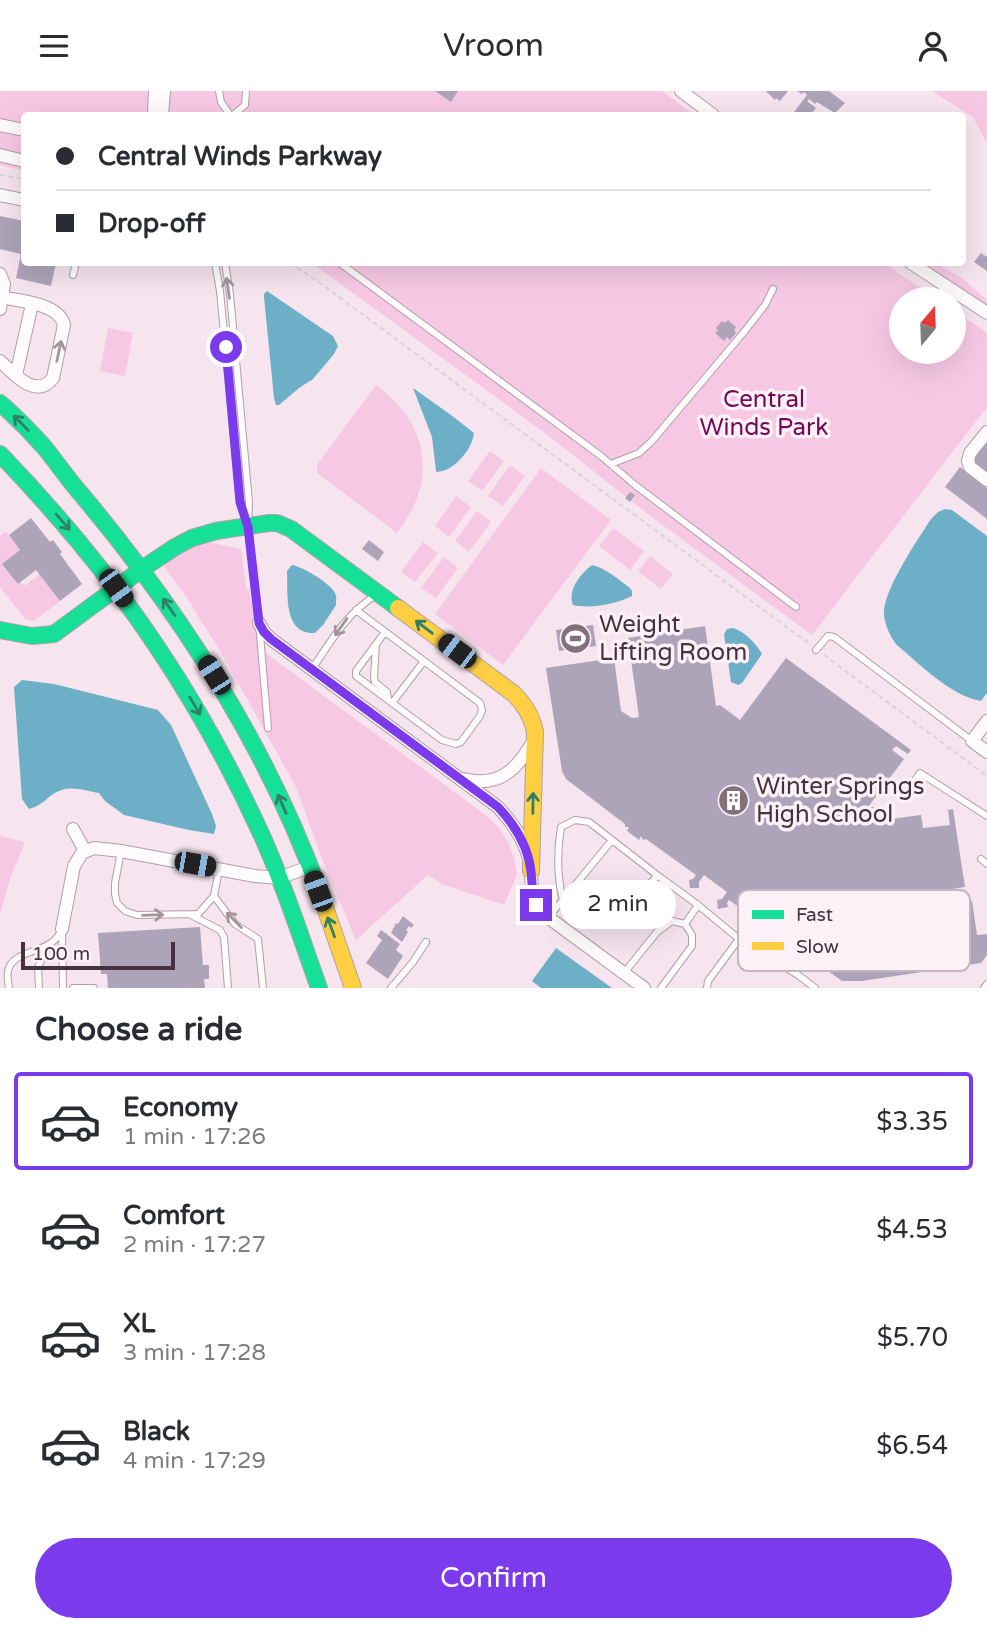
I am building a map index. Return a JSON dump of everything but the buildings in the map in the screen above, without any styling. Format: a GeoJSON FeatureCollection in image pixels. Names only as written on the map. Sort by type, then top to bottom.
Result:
{"type":"FeatureCollection","features":[{"type":"Feature","properties":{"kind":"main road"},"geometry":{"type":"LineString","coordinates":[[0,403],[42,444],[67,478],[119,538],[191,638],[236,712],[276,789],[309,867],[353,988]]}},
{"type":"Feature","properties":{"kind":"main road"},"geometry":{"type":"LineString","coordinates":[[0,454],[69,529],[116,588],[165,657],[208,729],[247,804],[279,878],[319,988]]}},
{"type":"Feature","properties":{"kind":"main road"},"geometry":{"type":"LineString","coordinates":[[0,630],[32,636],[54,634],[142,569],[192,538],[216,531],[277,523],[290,529],[380,593],[514,694],[527,707],[533,720],[534,740],[531,871]]}},
{"type":"Feature","properties":{"kind":"street"},"geometry":{"type":"LineString","coordinates":[[154,112],[155,91]]}},
{"type":"Feature","properties":{"kind":"street"},"geometry":{"type":"LineString","coordinates":[[162,112],[164,91]]}},
{"type":"Feature","properties":{"kind":"street"},"geometry":{"type":"LineString","coordinates":[[681,91],[709,112]]}},
{"type":"Feature","properties":{"kind":"street"},"geometry":{"type":"LineString","coordinates":[[0,124],[21,129]]}},
{"type":"Feature","properties":{"kind":"street"},"geometry":{"type":"LineString","coordinates":[[0,155],[21,160]]}},
{"type":"Feature","properties":{"kind":"street"},"geometry":{"type":"LineString","coordinates":[[0,195],[21,199]]}},
{"type":"Feature","properties":{"kind":"street"},"geometry":{"type":"LineString","coordinates":[[916,266],[987,313]]}},
{"type":"Feature","properties":{"kind":"street"},"geometry":{"type":"LineString","coordinates":[[0,274],[4,284],[1,301],[52,308],[63,318],[64,325],[53,379],[49,384],[39,387],[26,384],[0,361]]}},
{"type":"Feature","properties":{"kind":"street"},"geometry":{"type":"LineString","coordinates":[[16,375],[32,304]]}},
{"type":"Feature","properties":{"kind":"street"},"geometry":{"type":"LineString","coordinates":[[987,432],[968,459],[970,467],[987,480]]}},
{"type":"Feature","properties":{"kind":"street"},"geometry":{"type":"LineString","coordinates":[[259,623],[271,639],[498,807],[512,821],[523,842],[536,905],[548,917],[645,988]]}},
{"type":"Feature","properties":{"kind":"street"},"geometry":{"type":"LineString","coordinates":[[987,721],[972,741],[987,752]]}},
{"type":"Feature","properties":{"kind":"street"},"geometry":{"type":"LineString","coordinates":[[459,778],[488,782],[502,777],[514,768],[534,740]]}},
{"type":"Feature","properties":{"kind":"street"},"geometry":{"type":"LineString","coordinates":[[73,829],[85,852]]}},
{"type":"Feature","properties":{"kind":"street"},"geometry":{"type":"LineString","coordinates":[[62,929],[72,874],[78,859],[94,848],[255,876],[279,878],[309,867]]}},
{"type":"Feature","properties":{"kind":"lane"},"geometry":{"type":"LineString","coordinates":[[219,91],[221,102],[228,112]]}},
{"type":"Feature","properties":{"kind":"lane"},"geometry":{"type":"LineString","coordinates":[[233,112],[245,105],[246,91]]}},
{"type":"Feature","properties":{"kind":"lane"},"geometry":{"type":"LineString","coordinates":[[73,275],[75,266]]}},
{"type":"Feature","properties":{"kind":"lane"},"geometry":{"type":"LineString","coordinates":[[216,266],[240,502],[248,527]]}},
{"type":"Feature","properties":{"kind":"lane"},"geometry":{"type":"LineString","coordinates":[[225,266],[268,728]]}},
{"type":"Feature","properties":{"kind":"lane"},"geometry":{"type":"LineString","coordinates":[[344,266],[611,464],[796,607]]}},
{"type":"Feature","properties":{"kind":"lane"},"geometry":{"type":"LineString","coordinates":[[611,464],[639,453],[652,441],[744,332],[765,305],[773,289]]}},
{"type":"Feature","properties":{"kind":"lane"},"geometry":{"type":"LineString","coordinates":[[311,669],[348,617],[380,593]]}},
{"type":"Feature","properties":{"kind":"lane"},"geometry":{"type":"LineString","coordinates":[[356,610],[480,703],[480,716],[461,742],[456,744],[442,740],[356,676],[356,671],[385,632]]}},
{"type":"Feature","properties":{"kind":"lane"},"geometry":{"type":"LineString","coordinates":[[817,649],[828,636],[834,637],[972,741]]}},
{"type":"Feature","properties":{"kind":"lane"},"geometry":{"type":"LineString","coordinates":[[376,643],[375,682],[387,692],[390,701]]}},
{"type":"Feature","properties":{"kind":"lane"},"geometry":{"type":"LineString","coordinates":[[390,701],[424,661]]}},
{"type":"Feature","properties":{"kind":"lane"},"geometry":{"type":"LineString","coordinates":[[903,797],[920,773],[987,816]]}},
{"type":"Feature","properties":{"kind":"lane"},"geometry":{"type":"LineString","coordinates":[[563,900],[560,886],[561,827],[575,820],[589,822],[738,938]]}},
{"type":"Feature","properties":{"kind":"lane"},"geometry":{"type":"LineString","coordinates":[[548,917],[612,840]]}},
{"type":"Feature","properties":{"kind":"lane"},"geometry":{"type":"LineString","coordinates":[[121,851],[115,894],[117,903],[125,911],[137,915],[198,914],[214,896],[219,869]]}},
{"type":"Feature","properties":{"kind":"lane"},"geometry":{"type":"LineString","coordinates":[[563,900],[606,922],[621,921],[657,875]]}},
{"type":"Feature","properties":{"kind":"lane"},"geometry":{"type":"LineString","coordinates":[[214,896],[235,924],[258,939],[263,988]]}},
{"type":"Feature","properties":{"kind":"lane"},"geometry":{"type":"LineString","coordinates":[[685,924],[698,905]]}},
{"type":"Feature","properties":{"kind":"lane"},"geometry":{"type":"LineString","coordinates":[[189,914],[220,930],[224,937],[228,988]]}},
{"type":"Feature","properties":{"kind":"lane"},"geometry":{"type":"LineString","coordinates":[[624,973],[657,932],[672,921],[685,924],[692,936],[692,946],[661,988]]}},
{"type":"Feature","properties":{"kind":"lane"},"geometry":{"type":"LineString","coordinates":[[9,988],[8,970],[15,961],[56,941],[62,929]]}},
{"type":"Feature","properties":{"kind":"lane"},"geometry":{"type":"LineString","coordinates":[[62,929],[62,988]]}},
{"type":"Feature","properties":{"kind":"lane"},"geometry":{"type":"LineString","coordinates":[[707,988],[708,981],[738,940]]}},
{"type":"Feature","properties":{"kind":"lane"},"geometry":{"type":"LineString","coordinates":[[391,988],[426,942]]}},
{"type":"Feature","properties":{"kind":"lane"},"geometry":{"type":"LineString","coordinates":[[38,988],[38,967],[48,946]]}},
{"type":"Feature","properties":{"kind":"lane"},"geometry":{"type":"LineString","coordinates":[[791,971],[811,987]]}},
{"type":"Feature","properties":{"kind":"lane"},"geometry":{"type":"LineString","coordinates":[[73,988],[94,988]]}},
{"type":"Feature","properties":{"kind":"path"},"geometry":{"type":"LineString","coordinates":[[0,175],[21,178]]}},
{"type":"Feature","properties":{"kind":"path"},"geometry":{"type":"LineString","coordinates":[[294,266],[987,776]]}},
{"type":"Feature","properties":{"kind":"green space"},"geometry":{"type":"Polygon","coordinates":[[[0,91],[662,91],[690,112],[21,112],[21,170],[0,165],[0,91]]]}},
{"type":"Feature","properties":{"kind":"green space"},"geometry":{"type":"Polygon","coordinates":[[[932,91],[987,91],[987,143],[973,117],[932,91]]]}},
{"type":"Feature","properties":{"kind":"green space","name":"Central Winds Park"},"geometry":{"type":"Polygon","coordinates":[[[316,266],[888,266],[919,287],[889,287],[889,364],[966,364],[966,318],[987,333],[987,407],[812,635],[653,518],[545,433],[316,266]]]}},
{"type":"Feature","properties":{"kind":"green space"},"geometry":{"type":"Polygon","coordinates":[[[927,266],[941,266],[962,278],[987,300],[987,306],[966,292],[966,287],[958,287],[927,266]]]}},
{"type":"Feature","properties":{"kind":"green space"},"geometry":{"type":"Polygon","coordinates":[[[108,328],[133,333],[125,376],[100,371],[108,328]]]}},
{"type":"Feature","properties":{"kind":"green space"},"geometry":{"type":"Polygon","coordinates":[[[376,385],[394,400],[408,417],[422,454],[423,474],[419,493],[397,533],[317,473],[317,465],[376,385]]]}},
{"type":"Feature","properties":{"kind":"green space"},"geometry":{"type":"Polygon","coordinates":[[[490,451],[504,461],[482,491],[468,481],[490,451]]]}},
{"type":"Feature","properties":{"kind":"green space"},"geometry":{"type":"Polygon","coordinates":[[[510,465],[525,476],[503,506],[488,496],[510,465]]]}},
{"type":"Feature","properties":{"kind":"green space"},"geometry":{"type":"Polygon","coordinates":[[[541,468],[611,520],[503,665],[435,614],[541,468]]]}},
{"type":"Feature","properties":{"kind":"green space"},"geometry":{"type":"Polygon","coordinates":[[[456,496],[471,507],[449,537],[435,526],[456,496]]]}},
{"type":"Feature","properties":{"kind":"green space"},"geometry":{"type":"Polygon","coordinates":[[[477,511],[491,522],[469,552],[455,541],[477,511]]]}},
{"type":"Feature","properties":{"kind":"green space"},"geometry":{"type":"Polygon","coordinates":[[[613,528],[644,551],[630,570],[599,546],[613,528]]]}},
{"type":"Feature","properties":{"kind":"green space"},"geometry":{"type":"Polygon","coordinates":[[[6,531],[20,550],[3,564],[24,586],[40,574],[60,601],[34,621],[25,619],[0,587],[0,536],[6,531]]]}},
{"type":"Feature","properties":{"kind":"green space"},"geometry":{"type":"Polygon","coordinates":[[[203,541],[241,549],[246,588],[249,590],[255,619],[252,621],[267,654],[487,816],[500,829],[514,858],[517,875],[504,905],[442,884],[428,875],[356,940],[296,787],[223,656],[164,566],[182,549],[203,541]]]}},
{"type":"Feature","properties":{"kind":"green space"},"geometry":{"type":"Polygon","coordinates":[[[423,542],[438,553],[415,582],[401,572],[423,542]]]}},
{"type":"Feature","properties":{"kind":"green space"},"geometry":{"type":"Polygon","coordinates":[[[650,556],[673,574],[661,589],[638,571],[650,556]]]}},
{"type":"Feature","properties":{"kind":"green space"},"geometry":{"type":"Polygon","coordinates":[[[444,557],[458,568],[436,598],[421,588],[444,557]]]}},
{"type":"Feature","properties":{"kind":"green space"},"geometry":{"type":"Polygon","coordinates":[[[0,836],[25,842],[10,879],[0,915],[0,836]]]}},
{"type":"Feature","properties":{"kind":"water"},"geometry":{"type":"Polygon","coordinates":[[[267,291],[333,336],[338,346],[313,379],[279,405],[276,405],[274,398],[264,297],[267,291]]]}},
{"type":"Feature","properties":{"kind":"water"},"geometry":{"type":"Polygon","coordinates":[[[413,388],[474,433],[470,446],[461,459],[443,471],[436,471],[432,437],[413,388]]]}},
{"type":"Feature","properties":{"kind":"water"},"geometry":{"type":"Polygon","coordinates":[[[945,509],[952,510],[987,536],[987,693],[981,701],[959,693],[926,670],[895,643],[885,620],[886,601],[903,564],[931,519],[945,509]]]}},
{"type":"Feature","properties":{"kind":"water"},"geometry":{"type":"Polygon","coordinates":[[[292,565],[322,580],[336,595],[336,605],[315,633],[305,632],[292,620],[287,571],[292,565]]]}},
{"type":"Feature","properties":{"kind":"water"},"geometry":{"type":"Polygon","coordinates":[[[592,565],[607,571],[630,588],[632,596],[603,605],[573,605],[572,594],[576,583],[592,565]]]}},
{"type":"Feature","properties":{"kind":"water"},"geometry":{"type":"Polygon","coordinates":[[[733,628],[750,638],[762,654],[738,685],[731,682],[724,634],[727,629],[733,628]]]}},
{"type":"Feature","properties":{"kind":"water"},"geometry":{"type":"Polygon","coordinates":[[[22,680],[54,684],[158,710],[171,725],[212,814],[216,826],[214,834],[124,815],[99,793],[79,789],[59,791],[29,809],[22,799],[14,687],[22,680]]]}},
{"type":"Feature","properties":{"kind":"water"},"geometry":{"type":"Polygon","coordinates":[[[556,948],[612,988],[541,988],[532,981],[556,948]]]}},
{"type":"Feature","properties":{"kind":"traffic: fast"},"geometry":{"type":"LineString","coordinates":[[0,403],[45,448],[118,539],[187,634],[218,683],[274,785],[320,893]]}},
{"type":"Feature","properties":{"kind":"traffic: fast"},"geometry":{"type":"LineString","coordinates":[[0,454],[106,575],[181,683],[263,838],[319,988]]}},
{"type":"Feature","properties":{"kind":"traffic: fast"},"geometry":{"type":"LineString","coordinates":[[0,630],[32,636],[54,634],[142,569],[192,538],[216,531],[269,523],[277,523],[291,529],[398,608]]}},
{"type":"Feature","properties":{"kind":"traffic: slow"},"geometry":{"type":"LineString","coordinates":[[398,608],[514,694],[530,716],[535,732],[531,871]]}},
{"type":"Feature","properties":{"kind":"traffic: slow"},"geometry":{"type":"LineString","coordinates":[[320,893],[353,988]]}},
{"type":"Feature","properties":{"kind":"place","name":"Weight Lifting Room"},"geometry":{"type":"Point","coordinates":[576,638]}},
{"type":"Feature","properties":{"kind":"place","name":"Winter Springs High School"},"geometry":{"type":"Point","coordinates":[733,800]}},
{"type":"Feature","properties":{"kind":"route"},"geometry":{"type":"LineString","coordinates":[[226,347],[240,502],[248,527],[259,623],[271,639],[498,807],[512,821],[528,856],[532,894],[536,905]]}}]}
